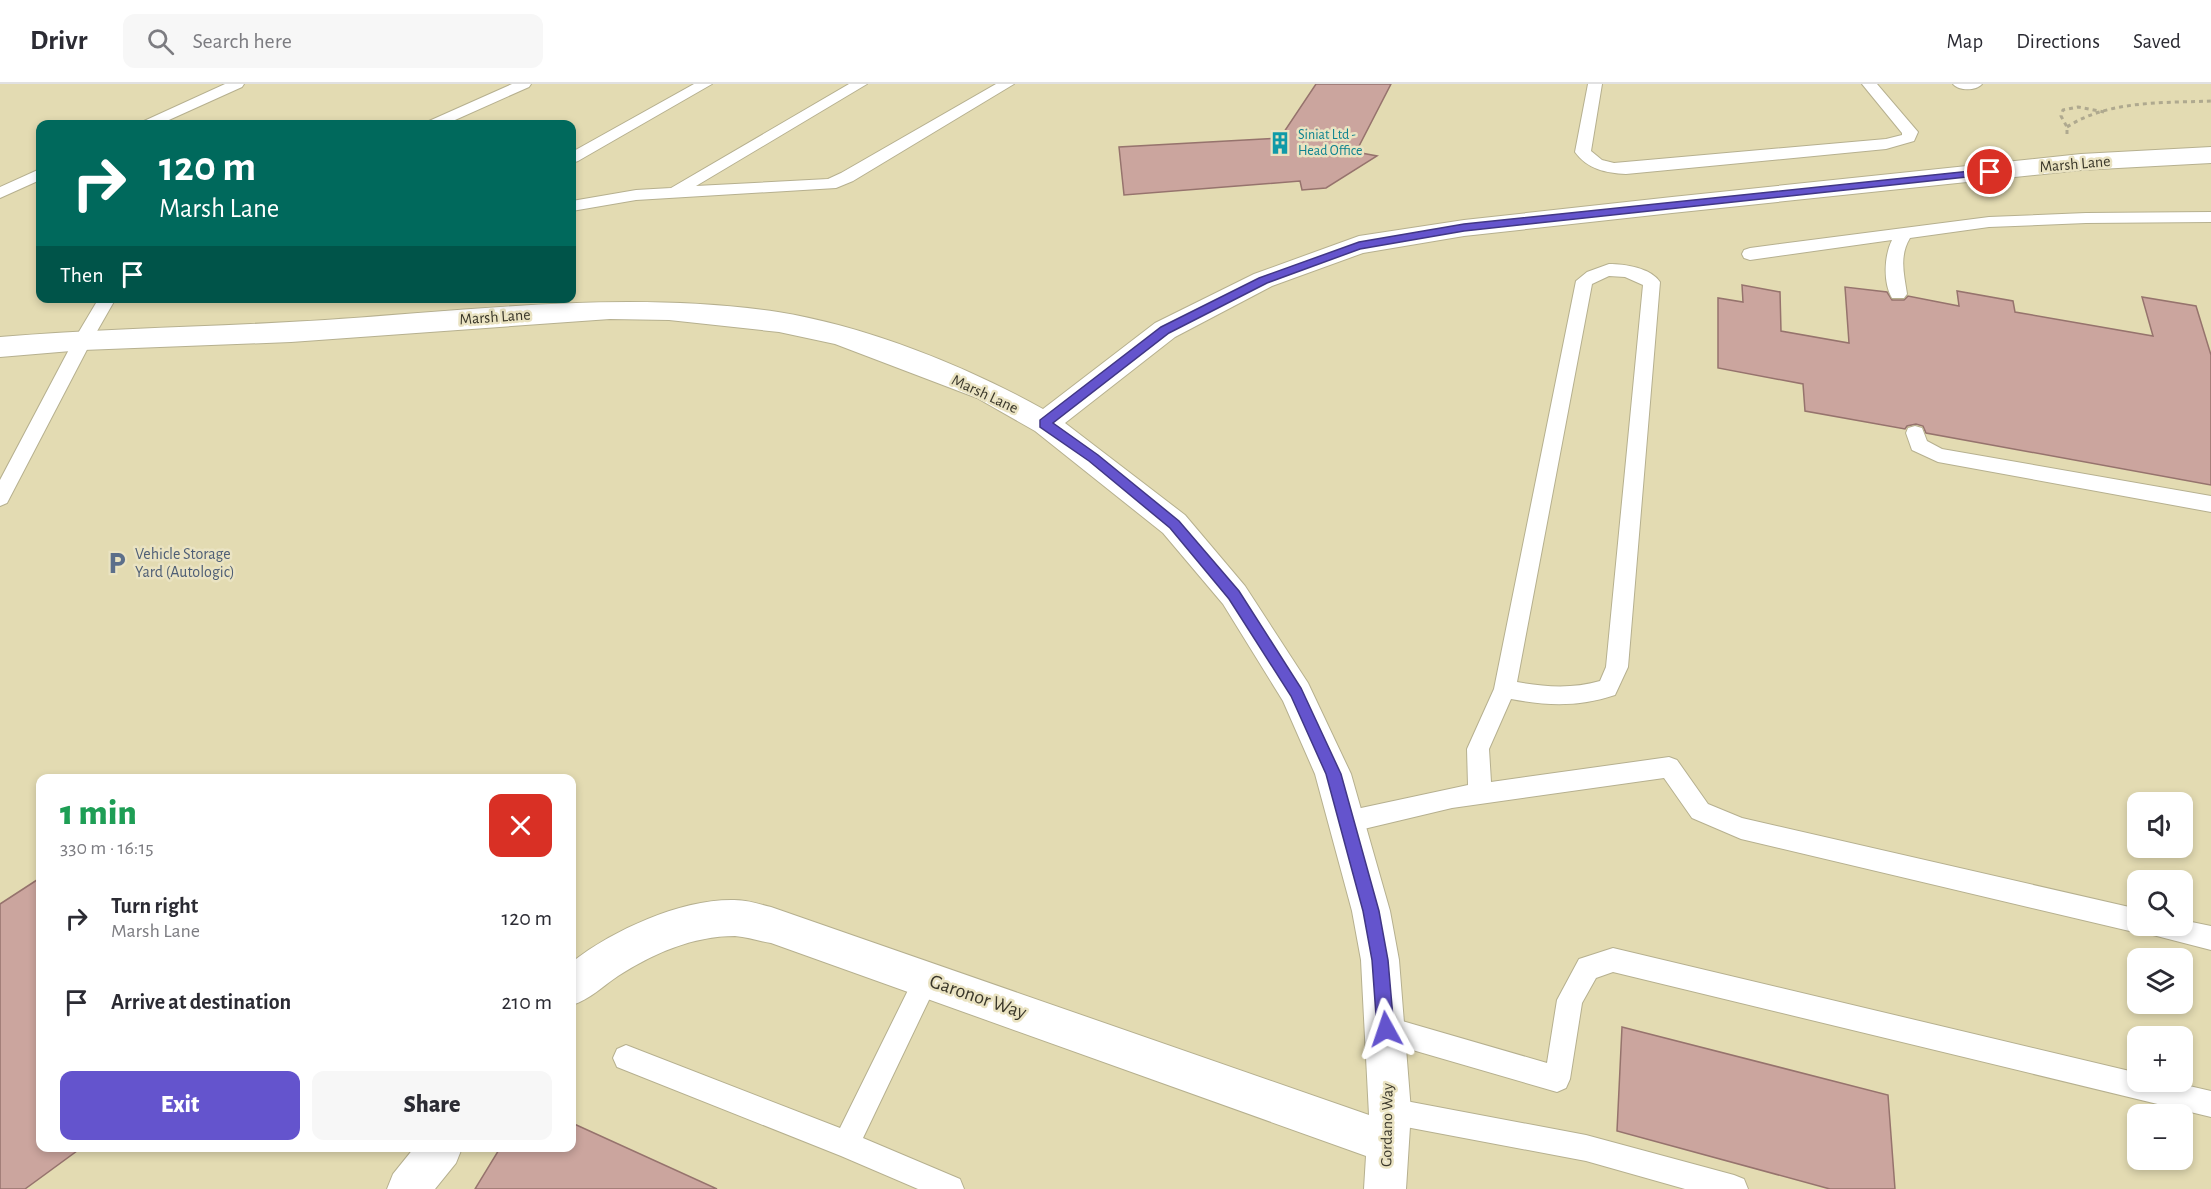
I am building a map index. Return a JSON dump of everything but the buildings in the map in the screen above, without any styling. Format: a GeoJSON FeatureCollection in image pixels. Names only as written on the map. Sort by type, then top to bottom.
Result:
{"type":"FeatureCollection","features":[{"type":"Feature","properties":{"kind":"street","name":"Marsh Lane"},"geometry":{"type":"LineString","coordinates":[[0,347],[83,340],[291,332],[610,310],[731,316],[779,322],[870,345],[987,391],[1045,423],[1165,330],[1263,280],[1359,245],[1464,228],[2081,162],[2211,155]]}},
{"type":"Feature","properties":{"kind":"street","name":"Gordano Way"},"geometry":{"type":"LineString","coordinates":[[1045,423],[1093,458],[1174,524],[1234,595],[1296,693],[1334,774],[1371,911],[1380,960],[1386,1029],[1389,1127],[1385,1189]]}},
{"type":"Feature","properties":{"kind":"street","name":"Garonor Way"},"geometry":{"type":"LineString","coordinates":[[576,983],[612,958],[683,926],[710,920],[736,918],[771,925],[927,979],[1389,1127]]}},
{"type":"Feature","properties":{"kind":"street"},"geometry":{"type":"LineString","coordinates":[[408,1189],[438,1152]]}},
{"type":"Feature","properties":{"kind":"lane"},"geometry":{"type":"LineString","coordinates":[[158,120],[237,84]]}},
{"type":"Feature","properties":{"kind":"lane"},"geometry":{"type":"LineString","coordinates":[[443,120],[524,84]]}},
{"type":"Feature","properties":{"kind":"lane"},"geometry":{"type":"LineString","coordinates":[[576,156],[705,84]]}},
{"type":"Feature","properties":{"kind":"lane"},"geometry":{"type":"LineString","coordinates":[[674,193],[860,84]]}},
{"type":"Feature","properties":{"kind":"lane"},"geometry":{"type":"LineString","coordinates":[[576,205],[609,198],[830,184],[847,177],[1007,84]]}},
{"type":"Feature","properties":{"kind":"lane"},"geometry":{"type":"LineString","coordinates":[[1595,84],[1583,152],[1588,160],[1599,165],[1626,169],[1886,144],[1909,138],[1910,132],[1869,84]]}},
{"type":"Feature","properties":{"kind":"lane"},"geometry":{"type":"LineString","coordinates":[[1960,84],[1975,84]]}},
{"type":"Feature","properties":{"kind":"lane"},"geometry":{"type":"LineString","coordinates":[[0,193],[36,176]]}},
{"type":"Feature","properties":{"kind":"lane"},"geometry":{"type":"LineString","coordinates":[[1750,254],[1996,222],[2085,218],[2211,217]]}},
{"type":"Feature","properties":{"kind":"lane"},"geometry":{"type":"LineString","coordinates":[[1898,294],[1893,261],[1896,245],[1904,234]]}},
{"type":"Feature","properties":{"kind":"lane"},"geometry":{"type":"LineString","coordinates":[[1480,794],[1478,749],[1505,689],[1584,281],[1599,271],[1624,270],[1652,282],[1617,667],[1608,688],[1590,694],[1559,698],[1505,689]]}},
{"type":"Feature","properties":{"kind":"lane"},"geometry":{"type":"LineString","coordinates":[[0,498],[83,340],[105,303]]}},
{"type":"Feature","properties":{"kind":"lane"},"geometry":{"type":"LineString","coordinates":[[1915,433],[1916,440],[1923,448],[1938,455],[2211,504]]}},
{"type":"Feature","properties":{"kind":"lane"},"geometry":{"type":"LineString","coordinates":[[1347,822],[1452,798],[1670,766],[1700,811],[1741,828],[2127,918]]}},
{"type":"Feature","properties":{"kind":"lane"},"geometry":{"type":"LineString","coordinates":[[2193,934],[2211,938]]}},
{"type":"Feature","properties":{"kind":"lane"},"geometry":{"type":"LineString","coordinates":[[1386,1029],[1557,1079],[1570,1000],[1588,968],[1613,960],[2211,1104]]}},
{"type":"Feature","properties":{"kind":"lane"},"geometry":{"type":"LineString","coordinates":[[846,1144],[927,979]]}},
{"type":"Feature","properties":{"kind":"lane"},"geometry":{"type":"LineString","coordinates":[[626,1058],[846,1144],[950,1189]]}},
{"type":"Feature","properties":{"kind":"lane"},"geometry":{"type":"LineString","coordinates":[[1389,1127],[1586,1148],[1699,1184],[1734,1189]]}},
{"type":"Feature","properties":{"kind":"path"},"geometry":{"type":"LineString","coordinates":[[2104,112],[2070,107],[2063,110],[2061,116],[2067,127],[2074,120],[2086,115],[2142,106],[2211,101]]}},
{"type":"Feature","properties":{"kind":"shaded area"},"geometry":{"type":"Polygon","coordinates":[[[0,84],[2211,84],[2211,1189],[0,1189],[0,84]]]}},
{"type":"Feature","properties":{"kind":"place","name":"Siniat Ltd - Head Office"},"geometry":{"type":"Point","coordinates":[1280,143]}},
{"type":"Feature","properties":{"kind":"place","name":"Vehicle Storage Yard (Autologic)"},"geometry":{"type":"Point","coordinates":[117,563]}},
{"type":"Feature","properties":{"kind":"route"},"geometry":{"type":"LineString","coordinates":[[1386,1029],[1380,960],[1371,911],[1334,774],[1296,693],[1234,595],[1174,524],[1093,458],[1045,423],[1165,330],[1263,280],[1359,245],[1464,228],[1990,172]]}}]}
